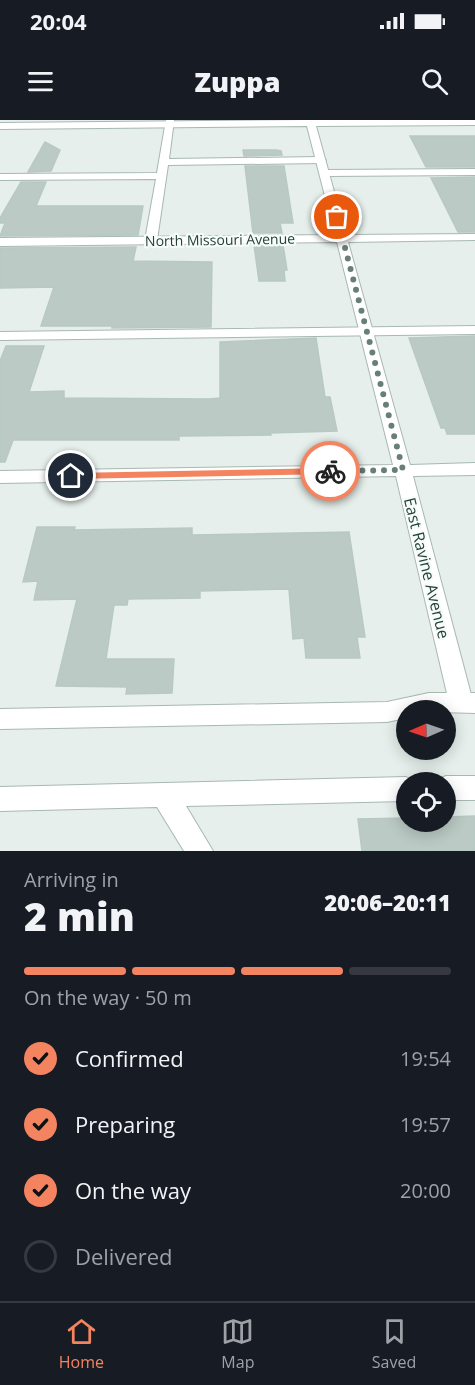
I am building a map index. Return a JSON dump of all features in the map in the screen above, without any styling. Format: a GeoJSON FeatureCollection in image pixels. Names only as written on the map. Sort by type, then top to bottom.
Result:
{"type":"FeatureCollection","features":[{"type":"Feature","properties":{"kind":"street"},"geometry":{"type":"LineString","coordinates":[[0,126],[170,122],[475,122]]}},
{"type":"Feature","properties":{"kind":"street"},"geometry":{"type":"LineString","coordinates":[[151,240],[170,122]]}},
{"type":"Feature","properties":{"kind":"street","name":"East Ravine Avenue"},"geometry":{"type":"LineString","coordinates":[[311,122],[403,470],[468,703]]}},
{"type":"Feature","properties":{"kind":"street"},"geometry":{"type":"LineString","coordinates":[[163,162],[475,172]]}},
{"type":"Feature","properties":{"kind":"street"},"geometry":{"type":"LineString","coordinates":[[0,177],[161,176]]}},
{"type":"Feature","properties":{"kind":"street","name":"North Missouri Avenue"},"geometry":{"type":"LineString","coordinates":[[0,242],[475,237]]}},
{"type":"Feature","properties":{"kind":"street"},"geometry":{"type":"LineString","coordinates":[[0,336],[475,330]]}},
{"type":"Feature","properties":{"kind":"street"},"geometry":{"type":"LineString","coordinates":[[0,477],[475,469]]}},
{"type":"Feature","properties":{"kind":"street"},"geometry":{"type":"LineString","coordinates":[[0,719],[387,712],[429,703],[468,703]]}},
{"type":"Feature","properties":{"kind":"street"},"geometry":{"type":"LineString","coordinates":[[456,788],[475,788]]}},
{"type":"Feature","properties":{"kind":"street"},"geometry":{"type":"LineString","coordinates":[[0,799],[396,789]]}},
{"type":"Feature","properties":{"kind":"street"},"geometry":{"type":"LineString","coordinates":[[164,795],[199,851]]}},
{"type":"Feature","properties":{"kind":"building"},"geometry":{"type":"Polygon","coordinates":[[[410,136],[475,136],[475,167],[426,167],[410,136]]]}},
{"type":"Feature","properties":{"kind":"building"},"geometry":{"type":"Polygon","coordinates":[[[45,142],[60,150],[51,171],[28,172],[45,142]]]}},
{"type":"Feature","properties":{"kind":"building"},"geometry":{"type":"Polygon","coordinates":[[[243,150],[276,150],[281,151],[282,155],[244,156],[243,150]]]}},
{"type":"Feature","properties":{"kind":"building"},"geometry":{"type":"Polygon","coordinates":[[[245,166],[284,166],[293,223],[280,223],[282,233],[253,233],[245,166]]]}},
{"type":"Feature","properties":{"kind":"building"},"geometry":{"type":"Polygon","coordinates":[[[475,177],[475,232],[458,232],[431,178],[475,177]]]}},
{"type":"Feature","properties":{"kind":"building"},"geometry":{"type":"Polygon","coordinates":[[[21,182],[46,182],[36,206],[143,206],[138,235],[0,236],[5,223],[0,223],[0,218],[21,182]]]}},
{"type":"Feature","properties":{"kind":"building"},"geometry":{"type":"Polygon","coordinates":[[[254,245],[283,245],[287,270],[284,270],[285,281],[259,281],[254,245]]]}},
{"type":"Feature","properties":{"kind":"building"},"geometry":{"type":"Polygon","coordinates":[[[136,247],[133,261],[212,262],[211,327],[41,326],[54,287],[0,288],[0,248],[136,247]]]}},
{"type":"Feature","properties":{"kind":"building"},"geometry":{"type":"Polygon","coordinates":[[[475,336],[475,434],[447,434],[445,428],[441,428],[409,338],[475,336]]]}},
{"type":"Feature","properties":{"kind":"building"},"geometry":{"type":"Polygon","coordinates":[[[316,338],[325,397],[330,397],[337,431],[270,433],[271,435],[179,436],[179,440],[13,440],[5,462],[0,462],[0,361],[6,346],[44,346],[29,392],[64,391],[64,398],[209,399],[220,398],[220,342],[316,338]]]}},
{"type":"Feature","properties":{"kind":"building"},"geometry":{"type":"Polygon","coordinates":[[[37,527],[75,527],[74,530],[192,528],[192,535],[349,532],[365,637],[357,637],[360,658],[306,658],[304,638],[293,639],[289,589],[200,591],[200,598],[128,599],[127,605],[114,605],[106,659],[174,659],[172,693],[126,694],[127,687],[56,686],[77,599],[34,600],[38,581],[23,582],[37,527]]]}},
{"type":"Feature","properties":{"kind":"building"},"geometry":{"type":"Polygon","coordinates":[[[475,816],[475,851],[362,851],[358,819],[396,818],[396,832],[456,832],[456,817],[475,816]]]}},
{"type":"Feature","properties":{"kind":"way so far"},"geometry":{"type":"LineString","coordinates":[[330,471],[403,470],[337,217]]}},
{"type":"Feature","properties":{"kind":"route"},"geometry":{"type":"LineString","coordinates":[[71,476],[330,471]]}}]}
